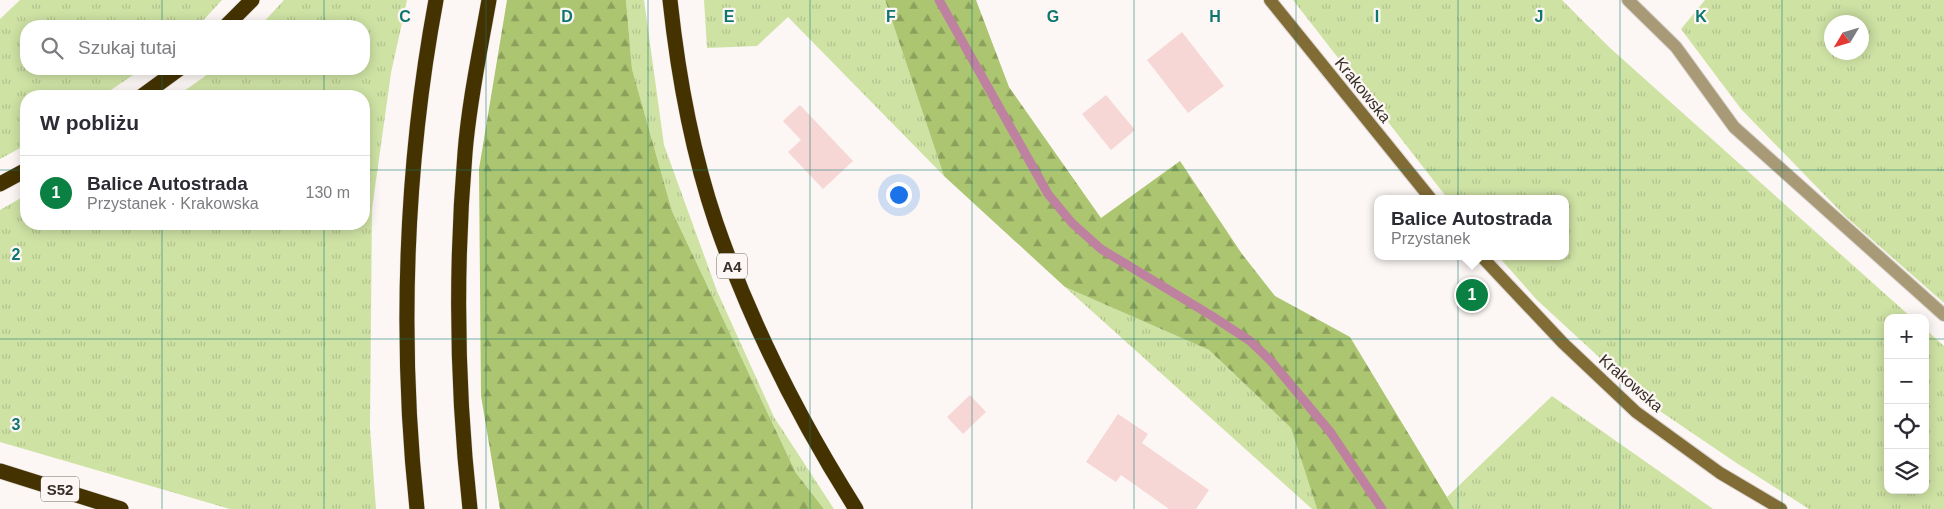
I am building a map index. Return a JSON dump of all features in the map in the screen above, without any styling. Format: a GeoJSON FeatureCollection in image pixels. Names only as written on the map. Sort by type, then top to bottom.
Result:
{"type":"FeatureCollection","features":[{"type":"Feature","properties":{"kind":"highway"},"geometry":{"type":"LineString","coordinates":[[232,20],[252,0]]}},
{"type":"Feature","properties":{"kind":"highway"},"geometry":{"type":"LineString","coordinates":[[417,509],[409,390],[408,279],[412,195],[421,102],[436,0]]}},
{"type":"Feature","properties":{"kind":"highway"},"geometry":{"type":"LineString","coordinates":[[470,508],[459,349],[460,250],[465,152],[489,0]]}},
{"type":"Feature","properties":{"kind":"highway","name":"A4"},"geometry":{"type":"LineString","coordinates":[[670,0],[685,101],[716,222],[741,290],[770,357],[832,470],[856,509]]}},
{"type":"Feature","properties":{"kind":"highway"},"geometry":{"type":"LineString","coordinates":[[150,90],[171,75]]}},
{"type":"Feature","properties":{"kind":"highway"},"geometry":{"type":"LineString","coordinates":[[0,184],[20,173]]}},
{"type":"Feature","properties":{"kind":"highway","name":"S52"},"geometry":{"type":"LineString","coordinates":[[0,471],[121,509]]}},
{"type":"Feature","properties":{"kind":"street","name":"Krakowska"},"geometry":{"type":"LineString","coordinates":[[1270,0],[1428,195]]}},
{"type":"Feature","properties":{"kind":"street","name":"Krakowska"},"geometry":{"type":"LineString","coordinates":[[1485,260],[1563,344],[1636,412],[1720,473],[1781,509]]}},
{"type":"Feature","properties":{"kind":"lane"},"geometry":{"type":"LineString","coordinates":[[1628,0],[1676,47],[1734,127],[1944,316]]}},
{"type":"Feature","properties":{"kind":"green space"},"geometry":{"type":"Polygon","coordinates":[[[20,0],[222,0],[204,20],[20,20],[20,75],[133,75],[111,90],[20,90],[20,148],[0,159],[0,19],[20,0]]]}},
{"type":"Feature","properties":{"kind":"green space"},"geometry":{"type":"Polygon","coordinates":[[[284,0],[407,0],[391,73],[372,209],[370,428],[376,509],[230,509],[0,442],[0,210],[20,198],[20,230],[370,230],[370,90],[185,90],[207,75],[370,75],[370,20],[266,20],[284,0]]]}},
{"type":"Feature","properties":{"kind":"green space"},"geometry":{"type":"Polygon","coordinates":[[[507,0],[626,0],[632,69],[672,211],[796,473],[824,509],[500,509],[481,396],[479,169],[507,0]]]}},
{"type":"Feature","properties":{"kind":"green space"},"geometry":{"type":"Polygon","coordinates":[[[626,0],[644,0],[664,145],[717,291],[774,417],[834,509],[824,509],[796,473],[672,211],[632,69],[626,0]]]}},
{"type":"Feature","properties":{"kind":"green space"},"geometry":{"type":"Polygon","coordinates":[[[704,0],[885,0],[944,176],[788,17],[757,46],[707,48],[704,0]]]}},
{"type":"Feature","properties":{"kind":"green space"},"geometry":{"type":"Polygon","coordinates":[[[885,0],[976,0],[1009,87],[1101,218],[1180,161],[1242,254],[1275,296],[1350,337],[1454,509],[1317,509],[1291,428],[1209,350],[1065,287],[944,176],[885,0]]]}},
{"type":"Feature","properties":{"kind":"green space"},"geometry":{"type":"Polygon","coordinates":[[[1293,0],[1562,0],[1609,47],[1908,314],[1884,314],[1884,494],[1929,494],[1929,333],[1944,346],[1944,509],[1809,509],[1651,405],[1537,300],[1502,260],[1569,260],[1569,195],[1445,195],[1293,0]]]}},
{"type":"Feature","properties":{"kind":"green space"},"geometry":{"type":"Polygon","coordinates":[[[1705,0],[1944,0],[1944,303],[1844,215],[1741,109],[1681,29],[1705,0]]]}},
{"type":"Feature","properties":{"kind":"green space"},"geometry":{"type":"Polygon","coordinates":[[[1065,287],[1209,350],[1291,428],[1317,509],[1312,509],[1065,287]]]}},
{"type":"Feature","properties":{"kind":"green space"},"geometry":{"type":"Polygon","coordinates":[[[1552,396],[1713,509],[1454,509],[1447,497],[1552,396]]]}},
{"type":"Feature","properties":{"kind":"building"},"geometry":{"type":"Polygon","coordinates":[[[1182,32],[1224,86],[1188,113],[1147,60],[1182,32]]]}},
{"type":"Feature","properties":{"kind":"building"},"geometry":{"type":"Polygon","coordinates":[[[1106,95],[1135,130],[1111,150],[1082,114],[1106,95]]]}},
{"type":"Feature","properties":{"kind":"building"},"geometry":{"type":"Polygon","coordinates":[[[800,105],[853,161],[823,189],[788,152],[801,140],[783,121],[800,105]]]}},
{"type":"Feature","properties":{"kind":"building"},"geometry":{"type":"Polygon","coordinates":[[[970,395],[986,412],[963,434],[947,417],[970,395]]]}},
{"type":"Feature","properties":{"kind":"building"},"geometry":{"type":"Polygon","coordinates":[[[1118,414],[1148,434],[1142,443],[1209,490],[1196,509],[1169,509],[1121,475],[1116,482],[1086,462],[1118,414]]]}},
{"type":"Feature","properties":{"kind":"waterway"},"geometry":{"type":"LineString","coordinates":[[939,0],[1048,194],[1072,223],[1101,249],[1250,341],[1271,361],[1331,433],[1382,509]]}},
{"type":"Feature","properties":{"kind":"place","name":"Balice Autostrada"},"geometry":{"type":"Point","coordinates":[1472,295]}}]}
